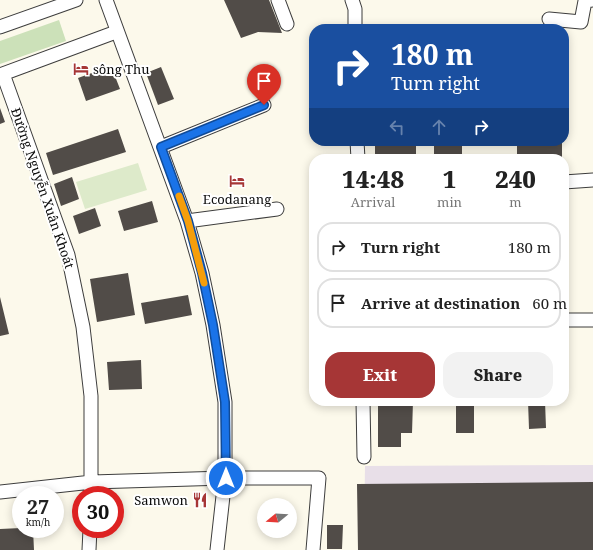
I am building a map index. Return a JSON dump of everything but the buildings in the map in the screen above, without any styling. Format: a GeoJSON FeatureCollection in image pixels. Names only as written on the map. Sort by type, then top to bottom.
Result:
{"type":"FeatureCollection","features":[{"type":"Feature","properties":{"kind":"street"},"geometry":{"type":"LineString","coordinates":[[0,27],[76,0]]}},
{"type":"Feature","properties":{"kind":"street"},"geometry":{"type":"LineString","coordinates":[[106,0],[116,32],[188,221],[202,273],[213,325],[225,402],[226,478],[218,550]]}},
{"type":"Feature","properties":{"kind":"street"},"geometry":{"type":"LineString","coordinates":[[278,0],[287,24]]}},
{"type":"Feature","properties":{"kind":"street"},"geometry":{"type":"LineString","coordinates":[[352,0],[355,9],[355,24]]}},
{"type":"Feature","properties":{"kind":"street"},"geometry":{"type":"LineString","coordinates":[[548,19],[581,22],[585,1],[593,0]]}},
{"type":"Feature","properties":{"kind":"street"},"geometry":{"type":"LineString","coordinates":[[2,74],[116,32]]}},
{"type":"Feature","properties":{"kind":"street","name":"Đường Nguyễn Xuân Khoát"},"geometry":{"type":"LineString","coordinates":[[2,74],[68,255],[83,327],[91,396],[92,486]]}},
{"type":"Feature","properties":{"kind":"street"},"geometry":{"type":"LineString","coordinates":[[161,147],[264,105]]}},
{"type":"Feature","properties":{"kind":"street"},"geometry":{"type":"LineString","coordinates":[[569,182],[593,180]]}},
{"type":"Feature","properties":{"kind":"street"},"geometry":{"type":"LineString","coordinates":[[188,221],[277,209]]}},
{"type":"Feature","properties":{"kind":"street"},"geometry":{"type":"LineString","coordinates":[[569,320],[593,320]]}},
{"type":"Feature","properties":{"kind":"street"},"geometry":{"type":"LineString","coordinates":[[363,406],[364,457]]}},
{"type":"Feature","properties":{"kind":"street"},"geometry":{"type":"LineString","coordinates":[[124,486],[226,478],[319,478],[313,550]]}},
{"type":"Feature","properties":{"kind":"street"},"geometry":{"type":"LineString","coordinates":[[0,492],[72,490]]}},
{"type":"Feature","properties":{"kind":"street"},"geometry":{"type":"LineString","coordinates":[[89,550],[90,538]]}},
{"type":"Feature","properties":{"kind":"shaded area"},"geometry":{"type":"Polygon","coordinates":[[[593,465],[593,550],[364,550],[365,466],[593,465]]]}},
{"type":"Feature","properties":{"kind":"green space"},"geometry":{"type":"Polygon","coordinates":[[[59,20],[66,41],[0,64],[0,41],[59,20]]]}},
{"type":"Feature","properties":{"kind":"green space"},"geometry":{"type":"Polygon","coordinates":[[[138,163],[147,190],[85,209],[76,182],[138,163]]]}},
{"type":"Feature","properties":{"kind":"slow traffic"},"geometry":{"type":"LineString","coordinates":[[179,196],[188,221],[204,283]]}},
{"type":"Feature","properties":{"kind":"place","name":"sông Thu"},"geometry":{"type":"Point","coordinates":[81,69]}},
{"type":"Feature","properties":{"kind":"place","name":"Ecodanang"},"geometry":{"type":"Point","coordinates":[237,181]}},
{"type":"Feature","properties":{"kind":"place","name":"Samwon"},"geometry":{"type":"Point","coordinates":[200,500]}},
{"type":"Feature","properties":{"kind":"route"},"geometry":{"type":"LineString","coordinates":[[226,478],[225,402],[213,325],[202,273],[188,221],[161,147],[264,105]]}}]}
